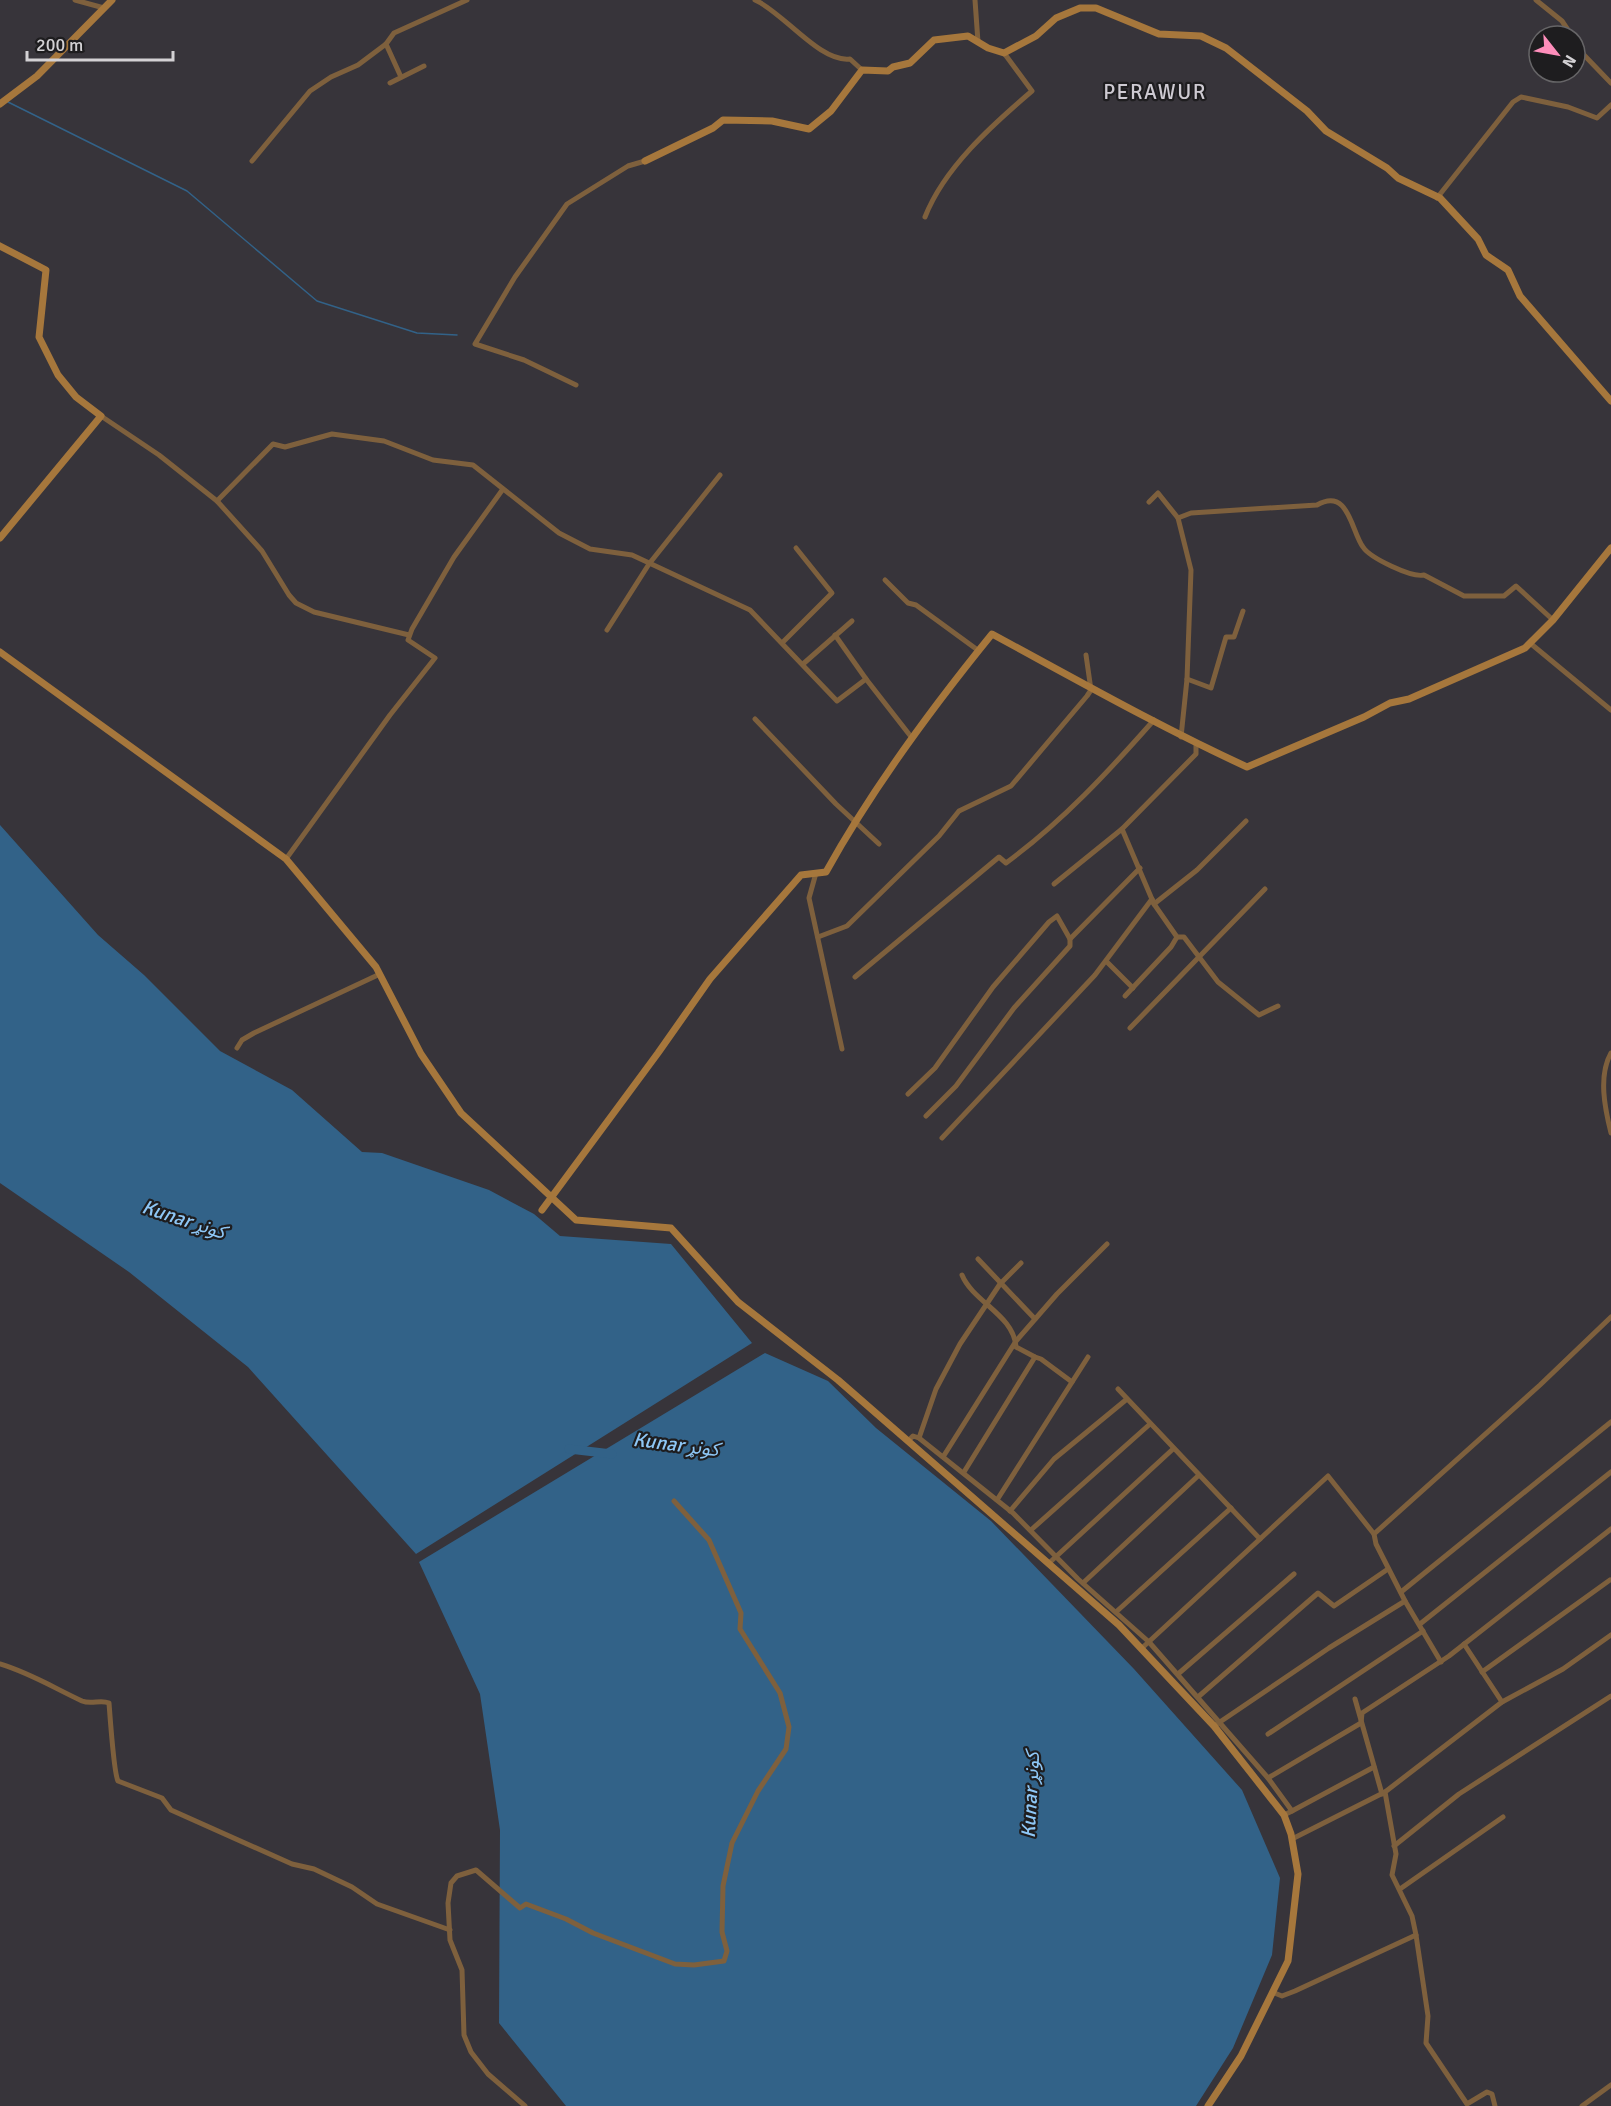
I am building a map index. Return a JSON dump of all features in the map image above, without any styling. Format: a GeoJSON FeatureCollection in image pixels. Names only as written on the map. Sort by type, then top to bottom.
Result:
{"type":"FeatureCollection","features":[{"type":"Feature","properties":{"kind":"street"},"geometry":{"type":"LineString","coordinates":[[75,0],[104,8]]}},
{"type":"Feature","properties":{"kind":"street"},"geometry":{"type":"LineString","coordinates":[[0,104],[37,76],[112,0]]}},
{"type":"Feature","properties":{"kind":"street"},"geometry":{"type":"LineString","coordinates":[[252,161],[310,91],[331,77],[358,65],[386,44],[394,33],[467,0]]}},
{"type":"Feature","properties":{"kind":"street"},"geometry":{"type":"LineString","coordinates":[[754,0],[775,11],[810,43],[842,61],[850,60],[862,70],[888,71],[893,67],[910,63],[934,40],[968,36],[1004,53],[1032,92],[986,130],[938,189],[925,217]]}},
{"type":"Feature","properties":{"kind":"street"},"geometry":{"type":"LineString","coordinates":[[975,0],[978,42]]}},
{"type":"Feature","properties":{"kind":"street"},"geometry":{"type":"LineString","coordinates":[[1536,0],[1564,24]]}},
{"type":"Feature","properties":{"kind":"street"},"geometry":{"type":"LineString","coordinates":[[1004,53],[1036,36],[1056,18],[1080,8],[1096,8],[1159,34],[1201,36],[1226,48],[1307,111],[1326,131],[1387,168],[1398,178],[1437,198],[1478,239],[1486,255],[1508,270],[1520,296],[1611,401]]}},
{"type":"Feature","properties":{"kind":"street"},"geometry":{"type":"LineString","coordinates":[[386,44],[401,77]]}},
{"type":"Feature","properties":{"kind":"street"},"geometry":{"type":"LineString","coordinates":[[1587,58],[1611,83]]}},
{"type":"Feature","properties":{"kind":"street"},"geometry":{"type":"LineString","coordinates":[[390,83],[424,66]]}},
{"type":"Feature","properties":{"kind":"street"},"geometry":{"type":"LineString","coordinates":[[576,385],[524,360],[475,344],[515,277],[567,204],[628,166],[645,161],[713,128],[723,120],[772,122],[809,129],[831,111],[862,70]]}},
{"type":"Feature","properties":{"kind":"street"},"geometry":{"type":"LineString","coordinates":[[1437,198],[1513,102],[1521,97],[1568,107],[1598,118],[1611,105]]}},
{"type":"Feature","properties":{"kind":"street"},"geometry":{"type":"LineString","coordinates":[[0,246],[46,270],[39,337],[58,375],[76,397],[159,454],[217,501],[262,550],[296,603],[314,612],[409,635]]}},
{"type":"Feature","properties":{"kind":"street"},"geometry":{"type":"LineString","coordinates":[[0,538],[101,416]]}},
{"type":"Feature","properties":{"kind":"street"},"geometry":{"type":"LineString","coordinates":[[217,501],[273,444],[285,447],[332,434],[384,441],[433,460],[473,465],[559,533],[590,549],[632,555],[750,610],[837,701],[866,679]]}},
{"type":"Feature","properties":{"kind":"street"},"geometry":{"type":"LineString","coordinates":[[607,630],[649,564],[720,475]]}},
{"type":"Feature","properties":{"kind":"street"},"geometry":{"type":"LineString","coordinates":[[286,859],[390,715],[435,658],[408,640],[409,635],[454,557],[503,489]]}},
{"type":"Feature","properties":{"kind":"street"},"geometry":{"type":"LineString","coordinates":[[1149,502],[1158,493],[1178,518],[1191,570],[1187,679],[1181,737]]}},
{"type":"Feature","properties":{"kind":"street"},"geometry":{"type":"LineString","coordinates":[[1178,518],[1191,513],[1317,505],[1324,501],[1341,504],[1348,510],[1363,549],[1394,568],[1418,577],[1424,575],[1464,596],[1504,596],[1516,586],[1553,620]]}},
{"type":"Feature","properties":{"kind":"street"},"geometry":{"type":"LineString","coordinates":[[782,643],[832,593],[796,548]]}},
{"type":"Feature","properties":{"kind":"street"},"geometry":{"type":"LineString","coordinates":[[542,1210],[710,979],[801,875],[826,872],[854,821],[912,738],[992,634],[1091,690],[1154,720],[1181,737],[1246,767],[1364,717],[1390,703],[1408,699],[1525,648],[1553,620],[1611,548]]}},
{"type":"Feature","properties":{"kind":"street"},"geometry":{"type":"LineString","coordinates":[[885,580],[908,603],[916,605],[979,651]]}},
{"type":"Feature","properties":{"kind":"street"},"geometry":{"type":"LineString","coordinates":[[1187,679],[1211,688],[1226,637],[1234,637],[1243,611]]}},
{"type":"Feature","properties":{"kind":"street"},"geometry":{"type":"LineString","coordinates":[[803,664],[852,621]]}},
{"type":"Feature","properties":{"kind":"street"},"geometry":{"type":"LineString","coordinates":[[835,635],[912,738]]}},
{"type":"Feature","properties":{"kind":"street"},"geometry":{"type":"LineString","coordinates":[[1530,643],[1611,710]]}},
{"type":"Feature","properties":{"kind":"street"},"geometry":{"type":"LineString","coordinates":[[0,652],[286,859],[327,905],[380,974],[421,1054],[460,1113],[576,1220],[671,1228],[738,1302],[838,1380],[1119,1625],[1268,1778],[1292,1811]]}},
{"type":"Feature","properties":{"kind":"street"},"geometry":{"type":"LineString","coordinates":[[818,937],[848,926],[939,836],[959,811],[1011,786],[1091,690],[1086,655]]}},
{"type":"Feature","properties":{"kind":"street"},"geometry":{"type":"LineString","coordinates":[[756,719],[879,844]]}},
{"type":"Feature","properties":{"kind":"street"},"geometry":{"type":"LineString","coordinates":[[855,977],[999,857],[1006,863],[1047,830],[1090,793],[1154,720]]}},
{"type":"Feature","properties":{"kind":"street"},"geometry":{"type":"LineString","coordinates":[[1054,884],[1122,828],[1196,754],[1196,744]]}},
{"type":"Feature","properties":{"kind":"street"},"geometry":{"type":"LineString","coordinates":[[942,1138],[1106,961],[1153,901],[1197,870],[1246,821]]}},
{"type":"Feature","properties":{"kind":"street"},"geometry":{"type":"LineString","coordinates":[[1122,828],[1153,901],[1177,937]]}},
{"type":"Feature","properties":{"kind":"street"},"geometry":{"type":"LineString","coordinates":[[1070,939],[1140,868]]}},
{"type":"Feature","properties":{"kind":"street"},"geometry":{"type":"LineString","coordinates":[[816,873],[809,898],[842,1049]]}},
{"type":"Feature","properties":{"kind":"street"},"geometry":{"type":"LineString","coordinates":[[1130,1028],[1265,889]]}},
{"type":"Feature","properties":{"kind":"street"},"geometry":{"type":"LineString","coordinates":[[908,1094],[935,1068],[993,987],[1049,922],[1057,916],[1070,939],[1070,946],[1014,1008],[956,1086],[926,1116]]}},
{"type":"Feature","properties":{"kind":"street"},"geometry":{"type":"LineString","coordinates":[[1177,937],[1184,937],[1218,982],[1259,1015],[1278,1006]]}},
{"type":"Feature","properties":{"kind":"street"},"geometry":{"type":"LineString","coordinates":[[1125,996],[1171,947],[1177,937]]}},
{"type":"Feature","properties":{"kind":"street"},"geometry":{"type":"LineString","coordinates":[[1106,961],[1133,988]]}},
{"type":"Feature","properties":{"kind":"street"},"geometry":{"type":"LineString","coordinates":[[237,1048],[242,1040],[380,974]]}},
{"type":"Feature","properties":{"kind":"street"},"geometry":{"type":"LineString","coordinates":[[1611,1053],[1604,1081],[1605,1110],[1611,1133]]}},
{"type":"Feature","properties":{"kind":"street"},"geometry":{"type":"LineString","coordinates":[[943,1457],[1016,1341],[1107,1244]]}},
{"type":"Feature","properties":{"kind":"street"},"geometry":{"type":"LineString","coordinates":[[978,1259],[1035,1319]]}},
{"type":"Feature","properties":{"kind":"street"},"geometry":{"type":"LineString","coordinates":[[919,1438],[936,1389],[960,1344],[989,1304],[1000,1284],[1021,1263]]}},
{"type":"Feature","properties":{"kind":"street"},"geometry":{"type":"LineString","coordinates":[[962,1275],[966,1285],[989,1304],[1016,1341],[1016,1347],[1041,1359],[1072,1383]]}},
{"type":"Feature","properties":{"kind":"street"},"geometry":{"type":"LineString","coordinates":[[1374,1534],[1540,1385],[1611,1317]]}},
{"type":"Feature","properties":{"kind":"street"},"geometry":{"type":"LineString","coordinates":[[964,1472],[1035,1357]]}},
{"type":"Feature","properties":{"kind":"street"},"geometry":{"type":"LineString","coordinates":[[998,1500],[1088,1357]]}},
{"type":"Feature","properties":{"kind":"street"},"geometry":{"type":"LineString","coordinates":[[1118,1389],[1260,1539]]}},
{"type":"Feature","properties":{"kind":"street"},"geometry":{"type":"LineString","coordinates":[[1010,1511],[1054,1460],[1127,1399]]}},
{"type":"Feature","properties":{"kind":"street"},"geometry":{"type":"LineString","coordinates":[[1401,1592],[1611,1422]]}},
{"type":"Feature","properties":{"kind":"street"},"geometry":{"type":"LineString","coordinates":[[1031,1530],[1150,1424]]}},
{"type":"Feature","properties":{"kind":"street"},"geometry":{"type":"LineString","coordinates":[[908,1441],[913,1436],[919,1438],[998,1500],[1083,1583],[1149,1642],[1198,1697],[1284,1815],[1292,1839],[1298,1874],[1288,1961],[1241,2055],[1208,2106]]}},
{"type":"Feature","properties":{"kind":"street"},"geometry":{"type":"LineString","coordinates":[[1048,1564],[1173,1449]]}},
{"type":"Feature","properties":{"kind":"street"},"geometry":{"type":"LineString","coordinates":[[1420,1624],[1611,1472]]}},
{"type":"Feature","properties":{"kind":"street"},"geometry":{"type":"LineString","coordinates":[[1083,1583],[1198,1475]]}},
{"type":"Feature","properties":{"kind":"street"},"geometry":{"type":"LineString","coordinates":[[1141,1649],[1328,1476],[1374,1534],[1388,1569],[1441,1662]]}},
{"type":"Feature","properties":{"kind":"street"},"geometry":{"type":"LineString","coordinates":[[525,2106],[488,2074],[471,2052],[464,2035],[462,1970],[450,1940],[448,1903],[451,1883],[457,1876],[476,1870],[520,1908],[526,1904],[593,1933],[675,1964],[694,1965],[724,1961],[727,1951],[722,1932],[723,1886],[732,1843],[758,1791],[786,1749],[789,1727],[780,1693],[740,1629],[741,1613],[709,1540],[674,1501]]}},
{"type":"Feature","properties":{"kind":"street"},"geometry":{"type":"LineString","coordinates":[[1116,1612],[1231,1508]]}},
{"type":"Feature","properties":{"kind":"street"},"geometry":{"type":"LineString","coordinates":[[1361,1723],[1362,1713],[1441,1662],[1611,1529]]}},
{"type":"Feature","properties":{"kind":"street"},"geometry":{"type":"LineString","coordinates":[[1198,1697],[1318,1593],[1334,1606],[1388,1569]]}},
{"type":"Feature","properties":{"kind":"street"},"geometry":{"type":"LineString","coordinates":[[1178,1674],[1294,1574]]}},
{"type":"Feature","properties":{"kind":"street"},"geometry":{"type":"LineString","coordinates":[[1482,1672],[1610,1580]]}},
{"type":"Feature","properties":{"kind":"street"},"geometry":{"type":"LineString","coordinates":[[1217,1724],[1329,1648],[1405,1601]]}},
{"type":"Feature","properties":{"kind":"street"},"geometry":{"type":"LineString","coordinates":[[1268,1734],[1424,1631]]}},
{"type":"Feature","properties":{"kind":"street"},"geometry":{"type":"LineString","coordinates":[[1292,1839],[1383,1793],[1502,1702],[1563,1670],[1611,1635]]}},
{"type":"Feature","properties":{"kind":"street"},"geometry":{"type":"LineString","coordinates":[[1464,1644],[1502,1702]]}},
{"type":"Feature","properties":{"kind":"street"},"geometry":{"type":"LineString","coordinates":[[0,1664],[48,1682],[85,1702],[104,1700],[109,1703],[115,1749],[114,1774],[118,1780],[162,1798],[171,1810],[292,1864],[314,1869],[351,1887],[377,1904],[450,1930]]}},
{"type":"Feature","properties":{"kind":"street"},"geometry":{"type":"LineString","coordinates":[[1394,1846],[1459,1794],[1611,1696]]}},
{"type":"Feature","properties":{"kind":"street"},"geometry":{"type":"LineString","coordinates":[[1355,1699],[1383,1793],[1394,1846],[1392,1875],[1412,1916],[1416,1935],[1428,2016],[1426,2043],[1467,2104],[1487,2092],[1492,2094],[1496,2106]]}},
{"type":"Feature","properties":{"kind":"street"},"geometry":{"type":"LineString","coordinates":[[1268,1778],[1361,1723]]}},
{"type":"Feature","properties":{"kind":"street"},"geometry":{"type":"LineString","coordinates":[[1284,1815],[1374,1767]]}},
{"type":"Feature","properties":{"kind":"street"},"geometry":{"type":"LineString","coordinates":[[1400,1889],[1503,1817]]}},
{"type":"Feature","properties":{"kind":"street"},"geometry":{"type":"LineString","coordinates":[[1272,1992],[1282,1996],[1416,1935]]}},
{"type":"Feature","properties":{"kind":"street"},"geometry":{"type":"LineString","coordinates":[[1582,2106],[1611,2085]]}},
{"type":"Feature","properties":{"kind":"water"},"geometry":{"type":"Polygon","coordinates":[[[0,825],[98,935],[144,975],[220,1051],[292,1090],[362,1152],[382,1153],[489,1190],[534,1214],[560,1236],[671,1244],[752,1343],[416,1554],[248,1367],[129,1272],[0,1183],[0,825]]]}},
{"type":"Feature","properties":{"kind":"water"},"geometry":{"type":"Polygon","coordinates":[[[765,1353],[828,1381],[876,1428],[991,1521],[1134,1669],[1242,1790],[1280,1878],[1272,1955],[1233,2048],[1196,2106],[566,2106],[499,2023],[500,1830],[480,1694],[419,1562],[765,1353]]]}},
{"type":"Feature","properties":{"kind":"waterway"},"geometry":{"type":"LineString","coordinates":[[8,102],[187,191],[317,301],[417,333],[457,335]]}},
{"type":"Feature","properties":{"kind":"waterway","name":"Kunar کونړ"},"geometry":{"type":"LineString","coordinates":[[569,1449],[612,1454]]}},
{"type":"Feature","properties":{"kind":"district","name":"PERAWUR"},"geometry":{"type":"Point","coordinates":[1155,92]}}]}
